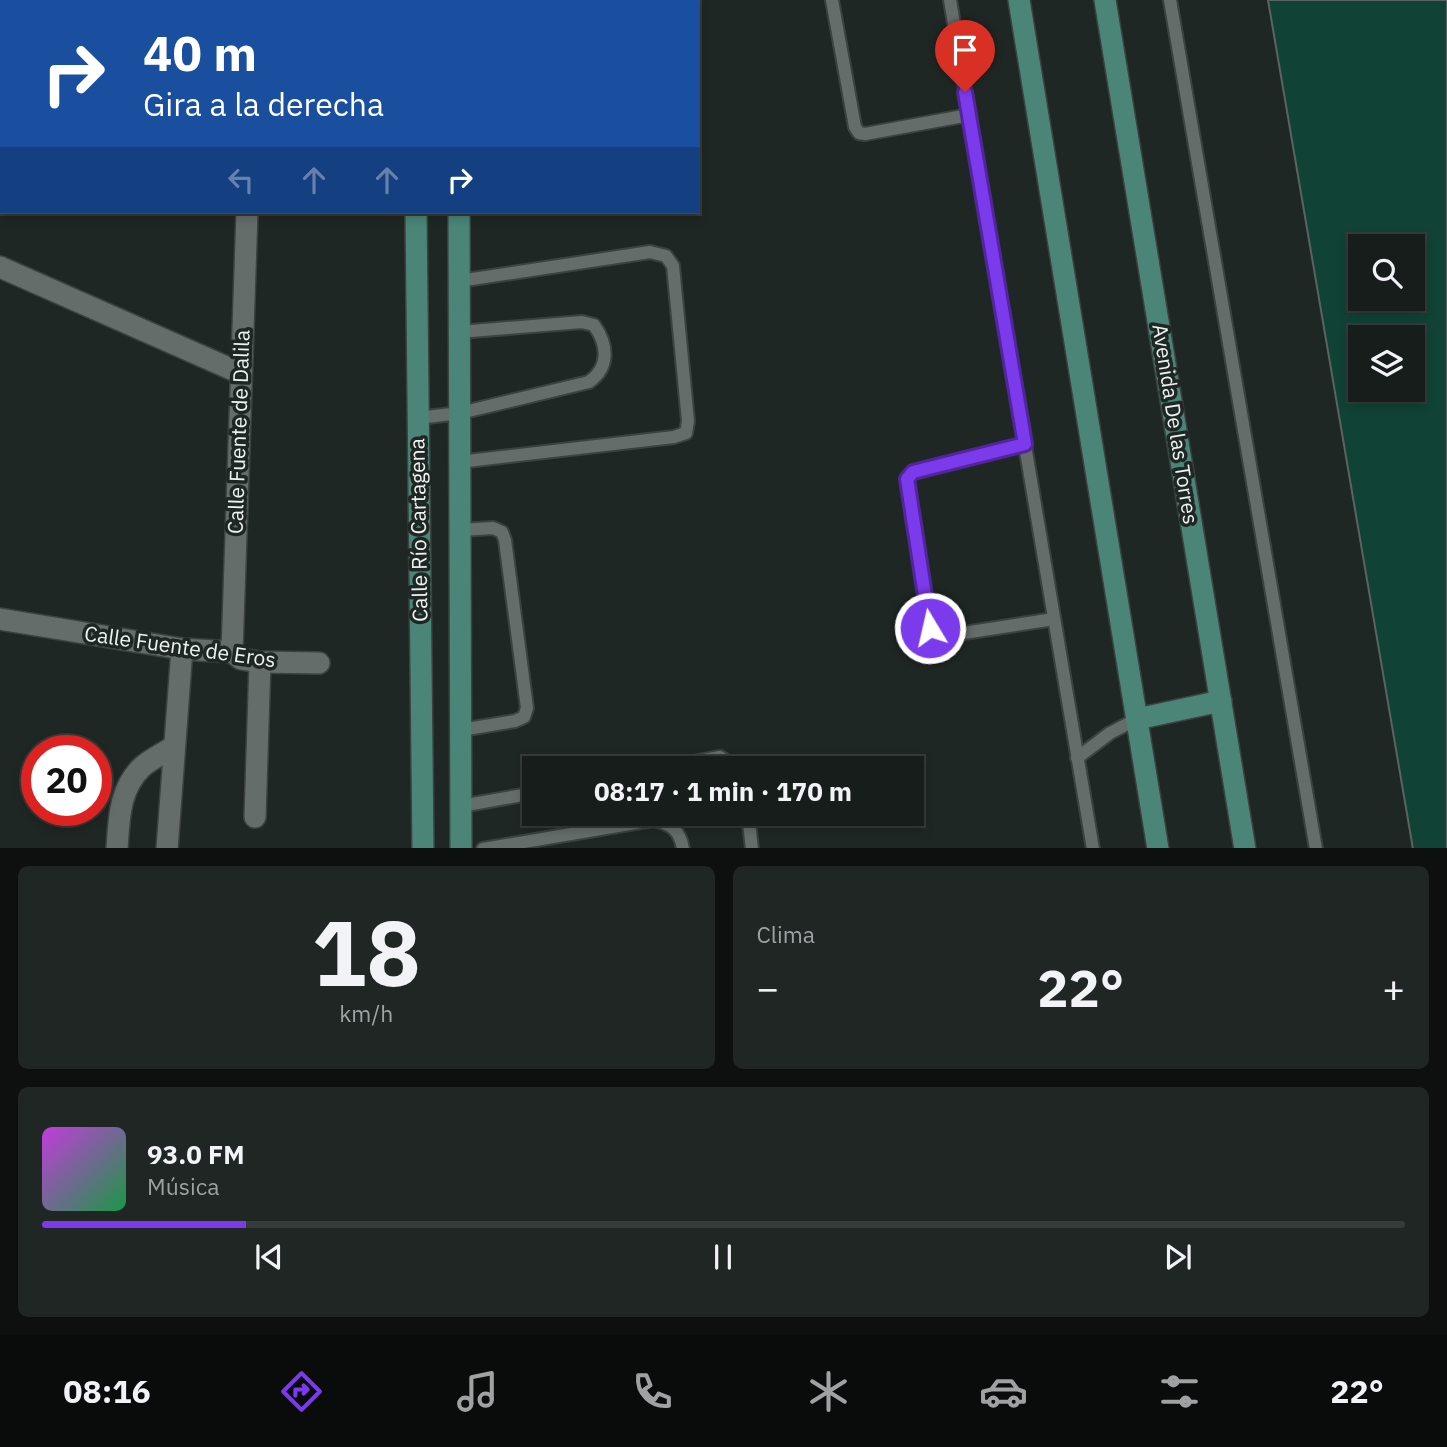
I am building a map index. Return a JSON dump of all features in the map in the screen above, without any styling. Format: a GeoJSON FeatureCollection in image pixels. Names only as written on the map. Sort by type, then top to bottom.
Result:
{"type":"FeatureCollection","features":[{"type":"Feature","properties":{"kind":"main road"},"geometry":{"type":"LineString","coordinates":[[1018,0],[1158,848]]}},
{"type":"Feature","properties":{"kind":"main road","name":"Avenida De las Torres"},"geometry":{"type":"LineString","coordinates":[[1105,0],[1245,848]]}},
{"type":"Feature","properties":{"kind":"main road","name":"Calle Río Cartagena"},"geometry":{"type":"LineString","coordinates":[[416,214],[422,848]]}},
{"type":"Feature","properties":{"kind":"main road","name":"Calle Río Cartagena"},"geometry":{"type":"LineString","coordinates":[[459,214],[461,848]]}},
{"type":"Feature","properties":{"kind":"main road"},"geometry":{"type":"LineString","coordinates":[[1137,719],[1221,701]]}},
{"type":"Feature","properties":{"kind":"street","name":"Calle Fuente de Dalila"},"geometry":{"type":"LineString","coordinates":[[232,652],[247,214]]}},
{"type":"Feature","properties":{"kind":"street"},"geometry":{"type":"LineString","coordinates":[[0,267],[240,373]]}},
{"type":"Feature","properties":{"kind":"street","name":"Calle Fuente de Eros"},"geometry":{"type":"LineString","coordinates":[[0,619],[182,649],[232,652],[241,659],[260,662],[319,663]]}},
{"type":"Feature","properties":{"kind":"street"},"geometry":{"type":"LineString","coordinates":[[167,848],[182,649]]}},
{"type":"Feature","properties":{"kind":"street"},"geometry":{"type":"LineString","coordinates":[[255,817],[260,662]]}},
{"type":"Feature","properties":{"kind":"street"},"geometry":{"type":"LineString","coordinates":[[117,848],[121,800],[130,783],[142,766],[174,746]]}},
{"type":"Feature","properties":{"kind":"lane"},"geometry":{"type":"LineString","coordinates":[[832,0],[855,127],[859,133],[970,115]]}},
{"type":"Feature","properties":{"kind":"lane"},"geometry":{"type":"LineString","coordinates":[[950,0],[1093,848]]}},
{"type":"Feature","properties":{"kind":"lane"},"geometry":{"type":"LineString","coordinates":[[1170,0],[1317,848]]}},
{"type":"Feature","properties":{"kind":"lane"},"geometry":{"type":"LineString","coordinates":[[459,281],[650,252],[666,256],[673,266],[688,421],[686,433],[674,437],[459,462]]}},
{"type":"Feature","properties":{"kind":"lane"},"geometry":{"type":"LineString","coordinates":[[418,418],[460,413],[589,382],[600,374],[605,364],[601,335],[594,325],[582,322],[459,332]]}},
{"type":"Feature","properties":{"kind":"lane"},"geometry":{"type":"LineString","coordinates":[[1025,444],[913,472],[907,479],[928,615],[932,635],[938,637],[1054,619]]}},
{"type":"Feature","properties":{"kind":"lane"},"geometry":{"type":"LineString","coordinates":[[460,530],[493,528],[502,532],[527,708],[524,718],[461,730]]}},
{"type":"Feature","properties":{"kind":"lane"},"geometry":{"type":"LineString","coordinates":[[1077,758],[1110,733],[1137,719]]}},
{"type":"Feature","properties":{"kind":"lane"},"geometry":{"type":"LineString","coordinates":[[461,806],[522,795]]}},
{"type":"Feature","properties":{"kind":"lane"},"geometry":{"type":"LineString","coordinates":[[489,848],[653,820],[670,824],[681,837],[684,848]]}},
{"type":"Feature","properties":{"kind":"lane"},"geometry":{"type":"LineString","coordinates":[[749,826],[752,848]]}},
{"type":"Feature","properties":{"kind":"building"},"geometry":{"type":"Polygon","coordinates":[[[1268,0],[1447,0],[1447,848],[1413,848],[1268,0]]]}},
{"type":"Feature","properties":{"kind":"route"},"geometry":{"type":"LineString","coordinates":[[930,628],[907,479],[913,472],[1025,444],[965,92]]}}]}
